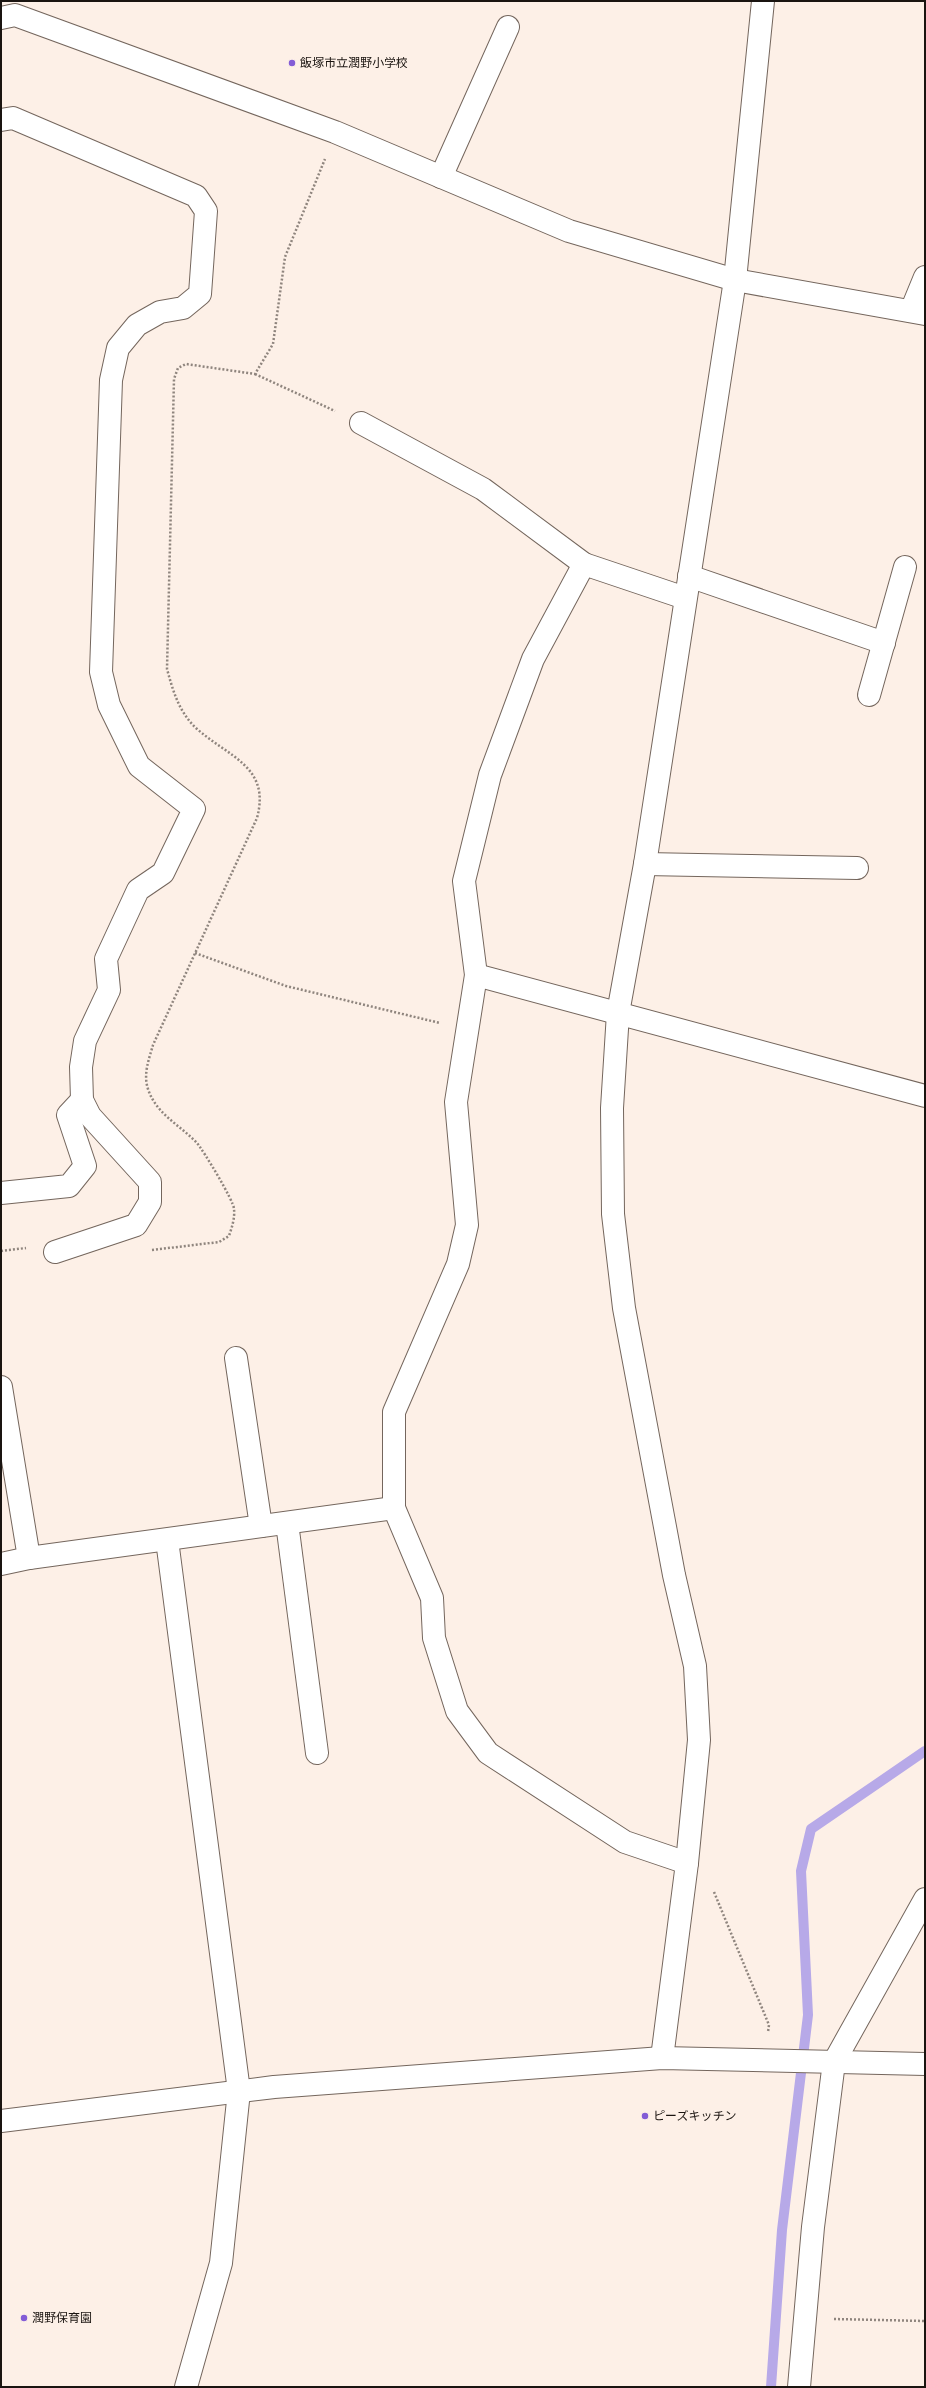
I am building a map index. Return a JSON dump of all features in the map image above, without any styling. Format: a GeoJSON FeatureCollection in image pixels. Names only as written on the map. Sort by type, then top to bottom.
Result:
{"type":"FeatureCollection","features":[{"type":"Feature","properties":{"kind":"street"},"geometry":{"type":"LineString","coordinates":[[662,2058],[687,1863],[699,1740],[695,1666],[674,1575],[624,1308],[613,1214],[612,1108],[618,1013],[645,864],[735,280],[763,1]]}},
{"type":"Feature","properties":{"kind":"street"},"geometry":{"type":"LineString","coordinates":[[1,18],[15,15],[335,132],[569,231],[735,280],[918,312],[925,277]]}},
{"type":"Feature","properties":{"kind":"street"},"geometry":{"type":"LineString","coordinates":[[441,177],[508,27]]}},
{"type":"Feature","properties":{"kind":"street"},"geometry":{"type":"LineString","coordinates":[[1,120],[13,118],[196,196],[206,211],[200,294],[183,308],[160,312],[137,325],[118,348],[111,380],[101,672],[109,705],[139,766],[194,809],[163,874],[138,890],[106,959],[109,990],[85,1041],[81,1067],[82,1100],[90,1116],[150,1182],[150,1202],[136,1225],[56,1252]]}},
{"type":"Feature","properties":{"kind":"street"},"geometry":{"type":"LineString","coordinates":[[361,423],[483,489],[584,564],[685,598]]}},
{"type":"Feature","properties":{"kind":"street"},"geometry":{"type":"LineString","coordinates":[[584,564],[533,659],[490,775],[464,881],[476,975],[456,1102],[467,1225],[458,1264],[394,1412],[394,1508],[432,1598],[434,1638],[457,1711],[488,1753],[625,1842],[687,1863]]}},
{"type":"Feature","properties":{"kind":"street"},"geometry":{"type":"LineString","coordinates":[[869,695],[905,567]]}},
{"type":"Feature","properties":{"kind":"street"},"geometry":{"type":"LineString","coordinates":[[689,576],[884,644]]}},
{"type":"Feature","properties":{"kind":"street"},"geometry":{"type":"LineString","coordinates":[[645,864],[858,868]]}},
{"type":"Feature","properties":{"kind":"street"},"geometry":{"type":"LineString","coordinates":[[476,975],[925,1096]]}},
{"type":"Feature","properties":{"kind":"street"},"geometry":{"type":"LineString","coordinates":[[1,1193],[69,1186],[85,1166],[68,1115],[82,1100]]}},
{"type":"Feature","properties":{"kind":"street"},"geometry":{"type":"LineString","coordinates":[[236,1358],[261,1526]]}},
{"type":"Feature","properties":{"kind":"street"},"geometry":{"type":"LineString","coordinates":[[1,1387],[29,1558]]}},
{"type":"Feature","properties":{"kind":"street"},"geometry":{"type":"LineString","coordinates":[[1,1564],[29,1558],[394,1508]]}},
{"type":"Feature","properties":{"kind":"street"},"geometry":{"type":"LineString","coordinates":[[287,1522],[317,1753]]}},
{"type":"Feature","properties":{"kind":"street"},"geometry":{"type":"LineString","coordinates":[[167,1540],[240,2091],[221,2263],[186,2387]]}},
{"type":"Feature","properties":{"kind":"street"},"geometry":{"type":"LineString","coordinates":[[799,2387],[813,2227],[834,2062],[925,1899]]}},
{"type":"Feature","properties":{"kind":"street"},"geometry":{"type":"LineString","coordinates":[[1,2121],[274,2086],[662,2058],[925,2064]]}},
{"type":"Feature","properties":{"kind":"path"},"geometry":{"type":"LineString","coordinates":[[255,374],[273,344],[285,257],[326,157]]}},
{"type":"Feature","properties":{"kind":"path"},"geometry":{"type":"LineString","coordinates":[[148,1250],[218,1242],[229,1236],[233,1224],[234,1208],[198,1144],[159,1110],[148,1089],[146,1067],[153,1045],[257,818],[261,804],[260,786],[250,769],[195,727],[175,700],[167,669],[174,379],[178,368],[186,364],[255,374],[361,423]]}},
{"type":"Feature","properties":{"kind":"path"},"geometry":{"type":"LineString","coordinates":[[195,953],[286,986],[467,1030]]}},
{"type":"Feature","properties":{"kind":"path"},"geometry":{"type":"LineString","coordinates":[[1,1250],[23,1248],[56,1252]]}},
{"type":"Feature","properties":{"kind":"path"},"geometry":{"type":"LineString","coordinates":[[687,1863],[708,1880],[769,2025],[765,2060]]}},
{"type":"Feature","properties":{"kind":"path"},"geometry":{"type":"LineString","coordinates":[[806,2319],[925,2321]]}},
{"type":"Feature","properties":{"kind":"waterway"},"geometry":{"type":"LineString","coordinates":[[771,2387],[782,2230],[808,2015],[801,1871],[811,1829],[925,1751]]}},
{"type":"Feature","properties":{"kind":"place","name":"飯塚市立潤野小学校"},"geometry":{"type":"Point","coordinates":[292,63]}},
{"type":"Feature","properties":{"kind":"place","name":"ピーズキッチン"},"geometry":{"type":"Point","coordinates":[645,2116]}},
{"type":"Feature","properties":{"kind":"place","name":"潤野保育園"},"geometry":{"type":"Point","coordinates":[24,2318]}}]}
